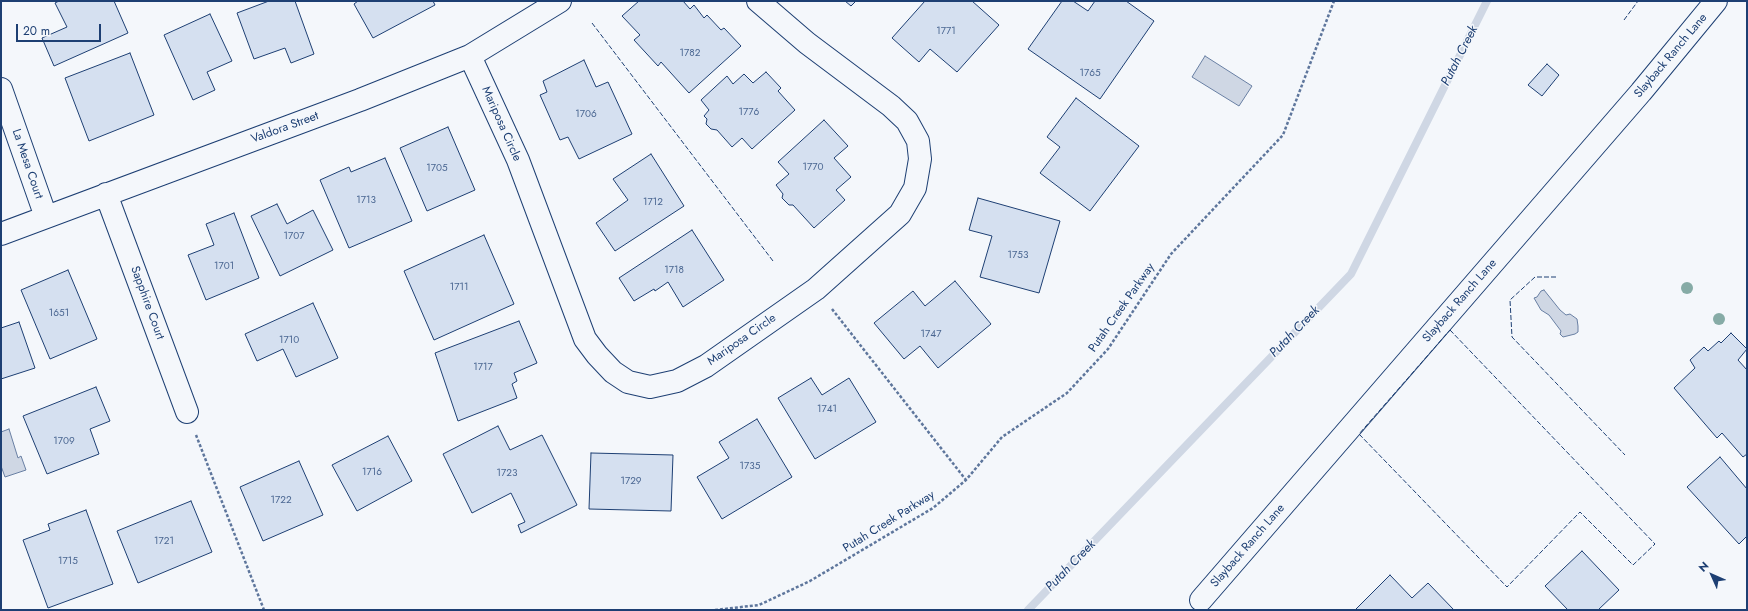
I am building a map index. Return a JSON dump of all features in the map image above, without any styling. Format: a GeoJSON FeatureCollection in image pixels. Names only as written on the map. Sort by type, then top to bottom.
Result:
{"type":"FeatureCollection","features":[{"type":"Feature","properties":{"kind":"street","name":"Valdora Street"},"geometry":{"type":"LineString","coordinates":[[1,234],[360,100],[470,56],[560,1]]}},
{"type":"Feature","properties":{"kind":"street","name":"Mariposa Circle"},"geometry":{"type":"LineString","coordinates":[[470,56],[518,160],[585,339],[597,355],[613,372],[628,382],[650,387],[677,381],[706,366],[816,289],[900,214],[915,188],[920,159],[918,141],[907,121],[891,106],[806,43],[758,1]]}},
{"type":"Feature","properties":{"kind":"street","name":"Slayback Ranch Lane"},"geometry":{"type":"LineString","coordinates":[[1201,600],[1641,92],[1716,1]]}},
{"type":"Feature","properties":{"kind":"street","name":"La Mesa Court"},"geometry":{"type":"LineString","coordinates":[[1,89],[46,217]]}},
{"type":"Feature","properties":{"kind":"street","name":"Sapphire Court"},"geometry":{"type":"LineString","coordinates":[[106,194],[187,412]]}},
{"type":"Feature","properties":{"kind":"path","name":"Putah Creek Parkway"},"geometry":{"type":"LineString","coordinates":[[715,610],[759,605],[810,581],[933,508],[966,480],[1002,436],[1067,393],[1108,349],[1171,254],[1283,134],[1334,1]]}},
{"type":"Feature","properties":{"kind":"path"},"geometry":{"type":"LineString","coordinates":[[816,289],[966,480]]}},
{"type":"Feature","properties":{"kind":"path"},"geometry":{"type":"LineString","coordinates":[[187,412],[264,610]]}},
{"type":"Feature","properties":{"kind":"shaded area"},"geometry":{"type":"Polygon","coordinates":[[[1205,56],[1252,86],[1239,106],[1192,77],[1205,56]]]}},
{"type":"Feature","properties":{"kind":"shaded area"},"geometry":{"type":"Polygon","coordinates":[[[1544,290],[1560,310],[1566,315],[1570,314],[1577,319],[1578,332],[1563,337],[1560,334],[1561,331],[1549,315],[1541,310],[1534,298],[1544,290]]]}},
{"type":"Feature","properties":{"kind":"shaded area"},"geometry":{"type":"Polygon","coordinates":[[[9,429],[18,458],[21,456],[26,470],[5,477],[1,466],[1,432],[9,429]]]}},
{"type":"Feature","properties":{"kind":"building"},"geometry":{"type":"Polygon","coordinates":[[[59,1],[114,1],[128,33],[54,66],[42,38],[67,27],[55,3],[59,1]]]}},
{"type":"Feature","properties":{"kind":"building"},"geometry":{"type":"Polygon","coordinates":[[[269,1],[295,1],[314,54],[291,63],[285,48],[254,59],[237,13],[269,1]]]}},
{"type":"Feature","properties":{"kind":"building"},"geometry":{"type":"Polygon","coordinates":[[[358,1],[433,1],[435,5],[373,38],[354,4],[358,1]]]}},
{"type":"Feature","properties":{"kind":"building"},"geometry":{"type":"Polygon","coordinates":[[[639,1],[683,1],[690,9],[694,5],[704,18],[707,15],[721,30],[724,28],[741,46],[689,93],[661,62],[658,66],[634,40],[640,35],[622,16],[639,1]]]}},
{"type":"Feature","properties":{"kind":"building"},"geometry":{"type":"Polygon","coordinates":[[[845,1],[856,1],[851,6],[845,1]]]}},
{"type":"Feature","properties":{"kind":"building"},"geometry":{"type":"Polygon","coordinates":[[[925,1],[972,1],[999,25],[957,72],[930,49],[919,62],[892,38],[925,1]]]}},
{"type":"Feature","properties":{"kind":"building"},"geometry":{"type":"Polygon","coordinates":[[[1062,1],[1073,1],[1088,11],[1095,1],[1126,1],[1154,21],[1100,99],[1028,49],[1062,1]]]}},
{"type":"Feature","properties":{"kind":"building"},"geometry":{"type":"Polygon","coordinates":[[[210,14],[232,61],[207,72],[215,90],[193,100],[164,35],[210,14]]]}},
{"type":"Feature","properties":{"kind":"building"},"geometry":{"type":"Polygon","coordinates":[[[130,53],[154,115],[89,141],[65,78],[130,53]]]}},
{"type":"Feature","properties":{"kind":"building"},"geometry":{"type":"Polygon","coordinates":[[[584,60],[596,87],[608,82],[632,134],[579,159],[568,137],[560,140],[540,95],[547,92],[543,81],[584,60]]]}},
{"type":"Feature","properties":{"kind":"building"},"geometry":{"type":"Polygon","coordinates":[[[1547,64],[1559,75],[1542,96],[1528,85],[1547,64]]]}},
{"type":"Feature","properties":{"kind":"building"},"geometry":{"type":"Polygon","coordinates":[[[766,72],[781,88],[778,91],[795,110],[752,149],[742,138],[732,147],[717,130],[711,129],[706,124],[707,119],[704,116],[709,110],[701,100],[727,76],[733,84],[744,74],[753,83],[766,72]]]}},
{"type":"Feature","properties":{"kind":"building"},"geometry":{"type":"Polygon","coordinates":[[[1076,98],[1139,146],[1090,211],[1040,173],[1060,147],[1047,137],[1076,98]]]}},
{"type":"Feature","properties":{"kind":"building"},"geometry":{"type":"Polygon","coordinates":[[[824,120],[848,146],[834,158],[851,177],[836,190],[845,200],[814,228],[793,205],[789,205],[782,198],[783,194],[776,185],[789,174],[778,162],[824,120]]]}},
{"type":"Feature","properties":{"kind":"building"},"geometry":{"type":"Polygon","coordinates":[[[448,127],[475,190],[427,211],[400,148],[448,127]]]}},
{"type":"Feature","properties":{"kind":"building"},"geometry":{"type":"Polygon","coordinates":[[[651,154],[684,206],[615,251],[596,223],[628,200],[613,179],[651,154]]]}},
{"type":"Feature","properties":{"kind":"building"},"geometry":{"type":"Polygon","coordinates":[[[385,158],[412,221],[349,248],[320,180],[349,167],[351,172],[385,158]]]}},
{"type":"Feature","properties":{"kind":"building"},"geometry":{"type":"Polygon","coordinates":[[[978,198],[1060,221],[1039,293],[980,277],[992,236],[969,230],[978,198]]]}},
{"type":"Feature","properties":{"kind":"building"},"geometry":{"type":"Polygon","coordinates":[[[277,204],[287,224],[313,210],[333,250],[280,276],[251,216],[277,204]]]}},
{"type":"Feature","properties":{"kind":"building"},"geometry":{"type":"Polygon","coordinates":[[[234,213],[259,278],[206,300],[188,255],[214,245],[206,224],[234,213]]]}},
{"type":"Feature","properties":{"kind":"building"},"geometry":{"type":"Polygon","coordinates":[[[692,230],[724,280],[683,307],[668,282],[655,291],[654,289],[634,301],[619,278],[692,230]]]}},
{"type":"Feature","properties":{"kind":"building"},"geometry":{"type":"Polygon","coordinates":[[[484,235],[514,304],[434,340],[404,271],[484,235]]]}},
{"type":"Feature","properties":{"kind":"building"},"geometry":{"type":"Polygon","coordinates":[[[68,270],[97,339],[50,359],[21,290],[68,270]]]}},
{"type":"Feature","properties":{"kind":"building"},"geometry":{"type":"Polygon","coordinates":[[[955,281],[991,324],[938,368],[920,346],[904,359],[874,323],[913,291],[925,306],[955,281]]]}},
{"type":"Feature","properties":{"kind":"building"},"geometry":{"type":"Polygon","coordinates":[[[313,303],[338,358],[296,377],[283,349],[257,361],[245,334],[313,303]]]}},
{"type":"Feature","properties":{"kind":"building"},"geometry":{"type":"Polygon","coordinates":[[[519,321],[537,363],[514,373],[517,381],[512,384],[517,398],[458,421],[435,353],[519,321]]]}},
{"type":"Feature","properties":{"kind":"building"},"geometry":{"type":"Polygon","coordinates":[[[19,322],[35,368],[1,379],[1,328],[19,322]]]}},
{"type":"Feature","properties":{"kind":"building"},"geometry":{"type":"Polygon","coordinates":[[[1731,333],[1747,349],[1738,360],[1747,370],[1747,454],[1743,457],[1722,433],[1717,438],[1674,388],[1695,368],[1690,360],[1704,347],[1708,351],[1719,341],[1721,343],[1731,333]]]}},
{"type":"Feature","properties":{"kind":"building"},"geometry":{"type":"Polygon","coordinates":[[[811,378],[822,395],[849,378],[876,422],[815,459],[778,398],[811,378]]]}},
{"type":"Feature","properties":{"kind":"building"},"geometry":{"type":"Polygon","coordinates":[[[96,387],[110,421],[90,429],[99,454],[47,474],[23,416],[96,387]]]}},
{"type":"Feature","properties":{"kind":"building"},"geometry":{"type":"Polygon","coordinates":[[[757,419],[792,477],[722,519],[697,477],[729,458],[719,442],[757,419]]]}},
{"type":"Feature","properties":{"kind":"building"},"geometry":{"type":"Polygon","coordinates":[[[498,426],[510,450],[542,435],[577,505],[521,533],[518,525],[525,522],[511,493],[472,513],[443,454],[498,426]]]}},
{"type":"Feature","properties":{"kind":"building"},"geometry":{"type":"Polygon","coordinates":[[[388,436],[412,481],[357,511],[332,465],[388,436]]]}},
{"type":"Feature","properties":{"kind":"building"},"geometry":{"type":"Polygon","coordinates":[[[591,453],[673,455],[671,511],[589,509],[591,453]]]}},
{"type":"Feature","properties":{"kind":"building"},"geometry":{"type":"Polygon","coordinates":[[[1720,457],[1747,489],[1747,536],[1739,544],[1687,487],[1720,457]]]}},
{"type":"Feature","properties":{"kind":"building"},"geometry":{"type":"Polygon","coordinates":[[[299,461],[323,515],[263,541],[240,487],[299,461]]]}},
{"type":"Feature","properties":{"kind":"building"},"geometry":{"type":"Polygon","coordinates":[[[191,501],[212,552],[138,583],[117,531],[191,501]]]}},
{"type":"Feature","properties":{"kind":"building"},"geometry":{"type":"Polygon","coordinates":[[[86,510],[113,584],[48,608],[23,540],[50,530],[48,524],[86,510]]]}},
{"type":"Feature","properties":{"kind":"building"},"geometry":{"type":"Polygon","coordinates":[[[1582,551],[1619,590],[1598,610],[1568,610],[1545,586],[1582,551]]]}},
{"type":"Feature","properties":{"kind":"building"},"geometry":{"type":"Polygon","coordinates":[[[1390,575],[1412,598],[1428,583],[1454,610],[1355,610],[1390,575]]]}},
{"type":"Feature","properties":{"kind":"waterway","name":"Putah Creek"},"geometry":{"type":"LineString","coordinates":[[1028,610],[1351,274],[1487,1]]}},
{"type":"Feature","properties":{"kind":"fence"},"geometry":{"type":"LineString","coordinates":[[1624,20],[1638,1]]}},
{"type":"Feature","properties":{"kind":"fence"},"geometry":{"type":"LineString","coordinates":[[592,23],[773,261]]}},
{"type":"Feature","properties":{"kind":"fence"},"geometry":{"type":"LineString","coordinates":[[1556,277],[1535,277],[1510,300],[1512,337],[1625,455]]}},
{"type":"Feature","properties":{"kind":"fence"},"geometry":{"type":"LineString","coordinates":[[1450,330],[1655,544],[1633,565],[1580,512],[1507,587],[1359,434],[1450,330]]}}]}
